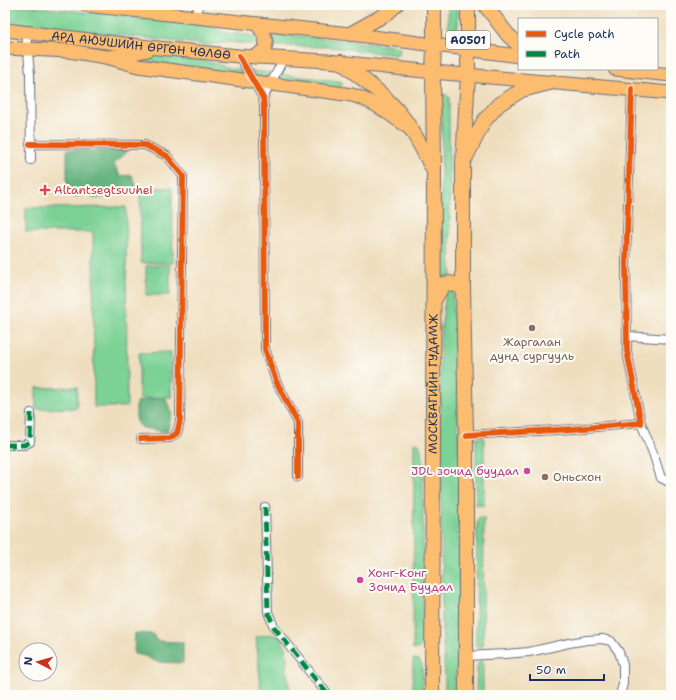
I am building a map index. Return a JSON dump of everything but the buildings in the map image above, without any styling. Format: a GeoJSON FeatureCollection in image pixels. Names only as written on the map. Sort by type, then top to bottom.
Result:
{"type":"FeatureCollection","features":[{"type":"Feature","properties":{"kind":"highway"},"geometry":{"type":"LineString","coordinates":[[350,34],[386,14],[396,5]]}},
{"type":"Feature","properties":{"kind":"highway","name":"A0501"},"geometry":{"type":"LineString","coordinates":[[432,72],[434,46],[434,5]]}},
{"type":"Feature","properties":{"kind":"highway","name":"A0501"},"geometry":{"type":"LineString","coordinates":[[468,5],[468,75]]}},
{"type":"Feature","properties":{"kind":"highway"},"geometry":{"type":"LineString","coordinates":[[485,5],[508,35],[518,44]]}},
{"type":"Feature","properties":{"kind":"highway"},"geometry":{"type":"LineString","coordinates":[[341,62],[384,97],[400,113],[412,129],[434,171]]}},
{"type":"Feature","properties":{"kind":"highway","name":"МОСКВАГИЙН ГУДАМЖ"},"geometry":{"type":"LineString","coordinates":[[432,72],[434,171],[432,695]]}},
{"type":"Feature","properties":{"kind":"highway"},"geometry":{"type":"LineString","coordinates":[[466,695],[466,435],[463,289],[463,163],[468,75]]}},
{"type":"Feature","properties":{"kind":"highway"},"geometry":{"type":"LineString","coordinates":[[463,163],[484,121],[500,104],[522,90],[553,82]]}},
{"type":"Feature","properties":{"kind":"highway"},"geometry":{"type":"LineString","coordinates":[[434,300],[444,284],[449,282],[456,284],[463,289]]}},
{"type":"Feature","properties":{"kind":"main road"},"geometry":{"type":"LineString","coordinates":[[86,5],[197,11],[257,24],[350,34],[518,56]]}},
{"type":"Feature","properties":{"kind":"main road"},"geometry":{"type":"LineString","coordinates":[[256,57],[265,48],[266,43],[264,34],[257,24]]}},
{"type":"Feature","properties":{"kind":"main road","name":"АРД АЮУШИЙН ӨРГӨН ЧӨЛӨӨ"},"geometry":{"type":"LineString","coordinates":[[5,30],[239,56],[341,62],[432,72],[671,93]]}},
{"type":"Feature","properties":{"kind":"main road"},"geometry":{"type":"LineString","coordinates":[[5,48],[69,51],[106,57],[138,66],[352,95],[363,98],[376,105],[412,129]]}},
{"type":"Feature","properties":{"kind":"main road"},"geometry":{"type":"LineString","coordinates":[[106,57],[120,56],[158,48]]}},
{"type":"Feature","properties":{"kind":"main road"},"geometry":{"type":"LineString","coordinates":[[642,70],[670,71]]}},
{"type":"Feature","properties":{"kind":"street"},"geometry":{"type":"LineString","coordinates":[[26,32],[30,74],[31,160]]}},
{"type":"Feature","properties":{"kind":"street"},"geometry":{"type":"LineString","coordinates":[[239,56],[263,98],[265,349],[276,381],[298,423],[298,477]]}},
{"type":"Feature","properties":{"kind":"street"},"geometry":{"type":"LineString","coordinates":[[263,98],[284,58]]}},
{"type":"Feature","properties":{"kind":"street"},"geometry":{"type":"LineString","coordinates":[[632,89],[626,262],[627,351],[642,423],[661,478],[671,483]]}},
{"type":"Feature","properties":{"kind":"street"},"geometry":{"type":"LineString","coordinates":[[30,144],[145,145],[167,156],[183,176],[180,421],[177,433],[170,438],[141,439]]}},
{"type":"Feature","properties":{"kind":"street"},"geometry":{"type":"LineString","coordinates":[[627,336],[671,339]]}},
{"type":"Feature","properties":{"kind":"street"},"geometry":{"type":"LineString","coordinates":[[5,445],[24,445],[30,442],[31,413]]}},
{"type":"Feature","properties":{"kind":"street"},"geometry":{"type":"LineString","coordinates":[[466,435],[574,430],[642,423]]}},
{"type":"Feature","properties":{"kind":"street"},"geometry":{"type":"LineString","coordinates":[[265,507],[268,612],[274,627],[328,695]]}},
{"type":"Feature","properties":{"kind":"street"},"geometry":{"type":"LineString","coordinates":[[466,656],[529,652],[587,640],[602,639],[611,641],[619,652],[623,665],[623,684],[620,695]]}},
{"type":"Feature","properties":{"kind":"green space"},"geometry":{"type":"Polygon","coordinates":[[[5,5],[207,25],[226,33],[259,36],[260,44],[228,42],[207,45],[5,22],[5,5]]]}},
{"type":"Feature","properties":{"kind":"green space"},"geometry":{"type":"Polygon","coordinates":[[[448,5],[458,5],[458,25],[454,30],[448,27],[448,5]]]}},
{"type":"Feature","properties":{"kind":"green space"},"geometry":{"type":"Polygon","coordinates":[[[272,33],[395,46],[399,47],[400,50],[396,55],[331,47],[274,46],[272,33]]]}},
{"type":"Feature","properties":{"kind":"green space"},"geometry":{"type":"Polygon","coordinates":[[[152,52],[200,59],[233,69],[238,69],[242,72],[240,74],[151,62],[140,59],[152,52]]]}},
{"type":"Feature","properties":{"kind":"green space"},"geometry":{"type":"Polygon","coordinates":[[[251,71],[272,73],[268,78],[255,76],[251,71]]]}},
{"type":"Feature","properties":{"kind":"green space"},"geometry":{"type":"Polygon","coordinates":[[[282,75],[339,81],[342,82],[342,86],[276,79],[282,75]]]}},
{"type":"Feature","properties":{"kind":"green space"},"geometry":{"type":"Polygon","coordinates":[[[445,94],[449,97],[450,256],[452,276],[444,276],[440,278],[442,97],[445,94]]]}},
{"type":"Feature","properties":{"kind":"green space"},"geometry":{"type":"Polygon","coordinates":[[[67,150],[128,151],[114,164],[120,176],[132,175],[137,188],[122,187],[113,197],[94,198],[90,193],[74,197],[67,193],[67,150]]]}},
{"type":"Feature","properties":{"kind":"green space"},"geometry":{"type":"Polygon","coordinates":[[[140,188],[172,188],[173,263],[141,263],[140,188]]]}},
{"type":"Feature","properties":{"kind":"green space"},"geometry":{"type":"Polygon","coordinates":[[[126,207],[127,407],[94,407],[93,232],[26,232],[26,208],[126,207]]]}},
{"type":"Feature","properties":{"kind":"green space"},"geometry":{"type":"Polygon","coordinates":[[[170,265],[170,295],[146,295],[146,266],[170,265]]]}},
{"type":"Feature","properties":{"kind":"green space"},"geometry":{"type":"Polygon","coordinates":[[[446,290],[452,290],[453,292],[453,316],[458,337],[459,643],[455,678],[455,695],[445,695],[442,626],[440,338],[446,290]]]}},
{"type":"Feature","properties":{"kind":"green space"},"geometry":{"type":"Polygon","coordinates":[[[171,352],[171,397],[139,399],[139,353],[171,352]]]}},
{"type":"Feature","properties":{"kind":"green space"},"geometry":{"type":"Polygon","coordinates":[[[77,387],[77,408],[36,409],[36,388],[77,387]]]}},
{"type":"Feature","properties":{"kind":"green space"},"geometry":{"type":"Polygon","coordinates":[[[165,397],[172,413],[167,432],[143,428],[136,422],[136,402],[165,397]]]}},
{"type":"Feature","properties":{"kind":"green space"},"geometry":{"type":"Polygon","coordinates":[[[476,438],[484,438],[484,505],[476,505],[476,438]]]}},
{"type":"Feature","properties":{"kind":"green space"},"geometry":{"type":"Polygon","coordinates":[[[414,443],[419,443],[423,460],[423,644],[419,648],[413,650],[414,443]]]}},
{"type":"Feature","properties":{"kind":"green space"},"geometry":{"type":"Polygon","coordinates":[[[480,518],[484,518],[483,646],[476,646],[477,523],[480,518]]]}},
{"type":"Feature","properties":{"kind":"green space"},"geometry":{"type":"Polygon","coordinates":[[[135,633],[153,634],[157,641],[183,642],[183,663],[157,662],[145,656],[134,654],[135,633]]]}},
{"type":"Feature","properties":{"kind":"green space"},"geometry":{"type":"Polygon","coordinates":[[[271,634],[280,637],[286,647],[288,680],[291,695],[260,695],[256,637],[271,634]]]}},
{"type":"Feature","properties":{"kind":"green space"},"geometry":{"type":"Polygon","coordinates":[[[413,659],[419,660],[422,665],[423,695],[413,695],[413,659]]]}},
{"type":"Feature","properties":{"kind":"green space"},"geometry":{"type":"Polygon","coordinates":[[[480,661],[483,661],[483,695],[476,695],[477,667],[480,661]]]}},
{"type":"Feature","properties":{"kind":"marked path"},"geometry":{"type":"LineString","coordinates":[[5,445],[24,445],[30,442],[31,413]]}},
{"type":"Feature","properties":{"kind":"marked path"},"geometry":{"type":"LineString","coordinates":[[265,507],[268,612],[274,627],[328,695]]}},
{"type":"Feature","properties":{"kind":"cycle path"},"geometry":{"type":"LineString","coordinates":[[239,56],[263,98],[265,349],[276,381],[298,423],[298,477]]}},
{"type":"Feature","properties":{"kind":"cycle path"},"geometry":{"type":"LineString","coordinates":[[466,435],[574,429],[641,423],[627,351],[626,262],[632,89]]}},
{"type":"Feature","properties":{"kind":"cycle path"},"geometry":{"type":"LineString","coordinates":[[30,144],[145,145],[167,156],[183,176],[180,421],[177,433],[170,438],[141,439]]}},
{"type":"Feature","properties":{"kind":"place","name":"Altantsegtsuuhei"},"geometry":{"type":"Point","coordinates":[45,190]}},
{"type":"Feature","properties":{"kind":"place","name":"Жаргалан дунд сургууль"},"geometry":{"type":"Point","coordinates":[532,328]}},
{"type":"Feature","properties":{"kind":"place","name":"JDL зочид буудал"},"geometry":{"type":"Point","coordinates":[527,471]}},
{"type":"Feature","properties":{"kind":"place","name":"Оньсхон"},"geometry":{"type":"Point","coordinates":[545,477]}},
{"type":"Feature","properties":{"kind":"place","name":"Хонг-Kонг 3очид Буудал"},"geometry":{"type":"Point","coordinates":[360,580]}}]}
